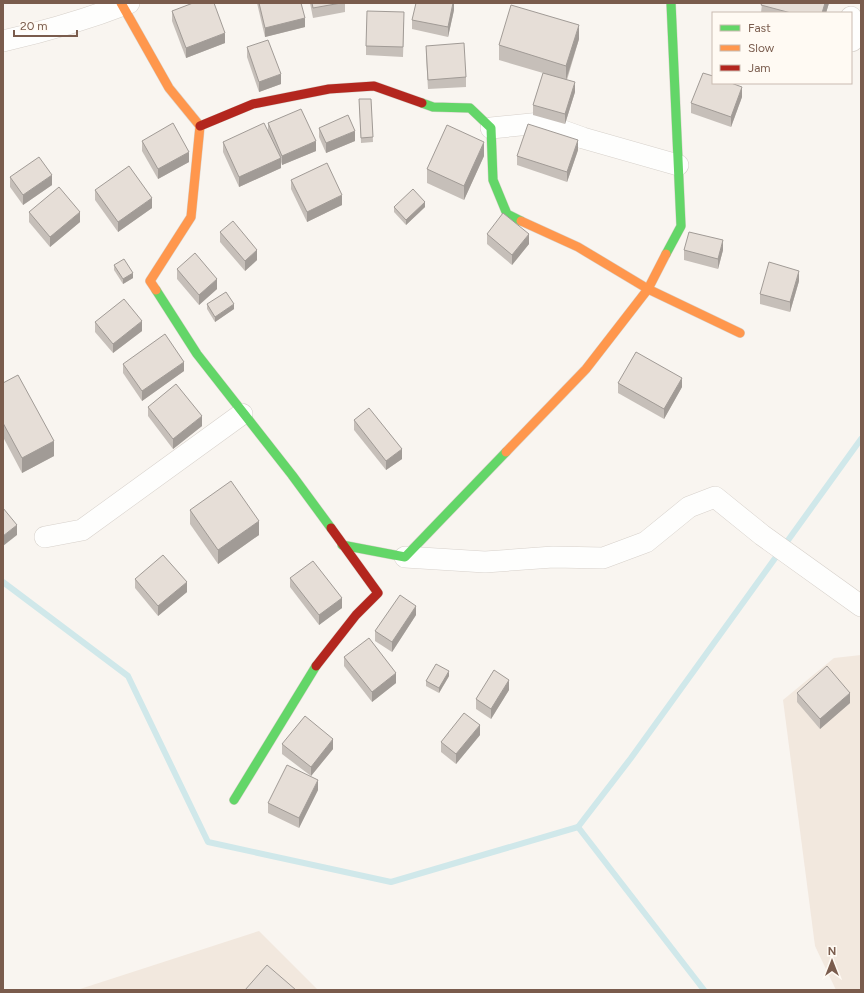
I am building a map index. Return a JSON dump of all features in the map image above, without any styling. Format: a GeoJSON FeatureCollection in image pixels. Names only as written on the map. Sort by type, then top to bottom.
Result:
{"type":"FeatureCollection","features":[{"type":"Feature","properties":{"kind":"street"},"geometry":{"type":"LineString","coordinates":[[405,557],[586,369],[648,289],[681,226],[676,80],[671,3]]}},
{"type":"Feature","properties":{"kind":"street"},"geometry":{"type":"LineString","coordinates":[[3,41],[47,32],[106,13],[124,4],[169,88],[200,126],[191,217],[150,281],[197,354],[242,414],[292,475],[378,593],[355,614],[312,674],[234,800]]}},
{"type":"Feature","properties":{"kind":"street"},"geometry":{"type":"LineString","coordinates":[[200,126],[253,104],[329,89],[374,86],[433,107],[470,108],[491,128],[493,180],[507,214],[578,247],[648,289],[740,333]]}},
{"type":"Feature","properties":{"kind":"street"},"geometry":{"type":"LineString","coordinates":[[491,128],[541,122],[583,138],[678,165]]}},
{"type":"Feature","properties":{"kind":"street"},"geometry":{"type":"LineString","coordinates":[[45,537],[82,530],[242,414]]}},
{"type":"Feature","properties":{"kind":"street"},"geometry":{"type":"LineString","coordinates":[[342,545],[405,557],[486,562],[553,557],[603,558],[646,542],[689,507],[715,497],[762,535],[861,606]]}},
{"type":"Feature","properties":{"kind":"shaded area"},"geometry":{"type":"Polygon","coordinates":[[[861,655],[861,990],[836,990],[815,946],[783,700],[834,658],[861,655]]]}},
{"type":"Feature","properties":{"kind":"shaded area"},"geometry":{"type":"Polygon","coordinates":[[[259,931],[318,990],[77,990],[259,931]]]}},
{"type":"Feature","properties":{"kind":"building"},"geometry":{"type":"Polygon","coordinates":[[[193,3],[214,3],[225,33],[186,48],[172,11],[193,3]]]}},
{"type":"Feature","properties":{"kind":"building"},"geometry":{"type":"Polygon","coordinates":[[[259,3],[301,3],[305,18],[265,28],[259,3]]]}},
{"type":"Feature","properties":{"kind":"building"},"geometry":{"type":"Polygon","coordinates":[[[312,3],[341,3],[313,8],[312,3]]]}},
{"type":"Feature","properties":{"kind":"building"},"geometry":{"type":"Polygon","coordinates":[[[416,3],[453,3],[448,27],[412,20],[416,3]]]}},
{"type":"Feature","properties":{"kind":"building"},"geometry":{"type":"Polygon","coordinates":[[[762,3],[825,3],[822,12],[787,12],[761,5],[762,3]]]}},
{"type":"Feature","properties":{"kind":"building"},"geometry":{"type":"Polygon","coordinates":[[[511,5],[579,25],[566,66],[499,45],[511,5]]]}},
{"type":"Feature","properties":{"kind":"building"},"geometry":{"type":"Polygon","coordinates":[[[367,11],[404,12],[403,47],[366,46],[367,11]]]}},
{"type":"Feature","properties":{"kind":"building"},"geometry":{"type":"Polygon","coordinates":[[[268,40],[281,74],[259,82],[247,47],[268,40]]]}},
{"type":"Feature","properties":{"kind":"building"},"geometry":{"type":"Polygon","coordinates":[[[464,43],[466,77],[428,80],[426,46],[464,43]]]}},
{"type":"Feature","properties":{"kind":"building"},"geometry":{"type":"Polygon","coordinates":[[[543,73],[575,82],[565,114],[533,105],[543,73]]]}},
{"type":"Feature","properties":{"kind":"building"},"geometry":{"type":"Polygon","coordinates":[[[703,73],[712,76],[712,84],[734,84],[742,87],[731,117],[691,103],[703,73]]]}},
{"type":"Feature","properties":{"kind":"building"},"geometry":{"type":"Polygon","coordinates":[[[359,99],[371,99],[373,137],[361,138],[359,99]]]}},
{"type":"Feature","properties":{"kind":"building"},"geometry":{"type":"Polygon","coordinates":[[[301,109],[316,141],[282,156],[268,123],[301,109]]]}},
{"type":"Feature","properties":{"kind":"building"},"geometry":{"type":"Polygon","coordinates":[[[348,115],[355,131],[326,143],[319,128],[348,115]]]}},
{"type":"Feature","properties":{"kind":"building"},"geometry":{"type":"Polygon","coordinates":[[[173,123],[189,152],[158,169],[142,141],[173,123]]]}},
{"type":"Feature","properties":{"kind":"building"},"geometry":{"type":"Polygon","coordinates":[[[264,123],[281,158],[239,177],[223,142],[264,123]]]}},
{"type":"Feature","properties":{"kind":"building"},"geometry":{"type":"Polygon","coordinates":[[[528,124],[578,140],[567,172],[517,156],[528,124]]]}},
{"type":"Feature","properties":{"kind":"building"},"geometry":{"type":"Polygon","coordinates":[[[447,125],[484,142],[464,186],[427,169],[447,125]]]}},
{"type":"Feature","properties":{"kind":"building"},"geometry":{"type":"Polygon","coordinates":[[[39,157],[52,175],[23,195],[10,177],[39,157]]]}},
{"type":"Feature","properties":{"kind":"building"},"geometry":{"type":"Polygon","coordinates":[[[327,163],[342,195],[307,212],[291,180],[327,163]]]}},
{"type":"Feature","properties":{"kind":"building"},"geometry":{"type":"Polygon","coordinates":[[[129,166],[152,198],[118,222],[95,190],[129,166]]]}},
{"type":"Feature","properties":{"kind":"building"},"geometry":{"type":"Polygon","coordinates":[[[59,187],[80,212],[50,237],[29,212],[59,187]]]}},
{"type":"Feature","properties":{"kind":"building"},"geometry":{"type":"Polygon","coordinates":[[[413,189],[425,202],[406,220],[394,207],[413,189]]]}},
{"type":"Feature","properties":{"kind":"building"},"geometry":{"type":"Polygon","coordinates":[[[503,213],[529,234],[512,255],[487,234],[503,213]]]}},
{"type":"Feature","properties":{"kind":"building"},"geometry":{"type":"Polygon","coordinates":[[[233,221],[257,250],[245,261],[220,232],[233,221]]]}},
{"type":"Feature","properties":{"kind":"building"},"geometry":{"type":"Polygon","coordinates":[[[689,232],[723,240],[718,259],[684,250],[689,232]]]}},
{"type":"Feature","properties":{"kind":"building"},"geometry":{"type":"Polygon","coordinates":[[[195,253],[217,279],[199,295],[177,269],[195,253]]]}},
{"type":"Feature","properties":{"kind":"building"},"geometry":{"type":"Polygon","coordinates":[[[124,259],[133,273],[123,279],[114,265],[124,259]]]}},
{"type":"Feature","properties":{"kind":"building"},"geometry":{"type":"Polygon","coordinates":[[[769,262],[799,271],[790,302],[760,294],[769,262]]]}},
{"type":"Feature","properties":{"kind":"building"},"geometry":{"type":"Polygon","coordinates":[[[226,292],[234,304],[215,317],[207,304],[226,292]]]}},
{"type":"Feature","properties":{"kind":"building"},"geometry":{"type":"Polygon","coordinates":[[[124,299],[142,321],[113,344],[95,322],[124,299]]]}},
{"type":"Feature","properties":{"kind":"building"},"geometry":{"type":"Polygon","coordinates":[[[165,334],[184,362],[142,391],[123,364],[165,334]]]}},
{"type":"Feature","properties":{"kind":"building"},"geometry":{"type":"Polygon","coordinates":[[[636,352],[682,378],[664,409],[618,383],[636,352]]]}},
{"type":"Feature","properties":{"kind":"building"},"geometry":{"type":"Polygon","coordinates":[[[18,375],[54,441],[22,458],[3,423],[3,383],[18,375]]]}},
{"type":"Feature","properties":{"kind":"building"},"geometry":{"type":"Polygon","coordinates":[[[176,384],[202,416],[173,439],[148,407],[176,384]]]}},
{"type":"Feature","properties":{"kind":"building"},"geometry":{"type":"Polygon","coordinates":[[[369,408],[402,449],[386,461],[354,420],[369,408]]]}},
{"type":"Feature","properties":{"kind":"building"},"geometry":{"type":"Polygon","coordinates":[[[231,481],[259,521],[218,550],[190,510],[231,481]]]}},
{"type":"Feature","properties":{"kind":"building"},"geometry":{"type":"Polygon","coordinates":[[[3,508],[17,525],[3,536],[3,508]]]}},
{"type":"Feature","properties":{"kind":"building"},"geometry":{"type":"Polygon","coordinates":[[[163,555],[187,582],[158,606],[135,579],[163,555]]]}},
{"type":"Feature","properties":{"kind":"building"},"geometry":{"type":"Polygon","coordinates":[[[313,561],[342,598],[319,615],[290,578],[313,561]]]}},
{"type":"Feature","properties":{"kind":"building"},"geometry":{"type":"Polygon","coordinates":[[[400,595],[416,606],[392,642],[375,631],[400,595]]]}},
{"type":"Feature","properties":{"kind":"building"},"geometry":{"type":"Polygon","coordinates":[[[369,638],[396,673],[372,692],[344,657],[369,638]]]}},
{"type":"Feature","properties":{"kind":"building"},"geometry":{"type":"Polygon","coordinates":[[[436,664],[449,671],[439,688],[426,681],[436,664]]]}},
{"type":"Feature","properties":{"kind":"building"},"geometry":{"type":"Polygon","coordinates":[[[827,666],[850,693],[820,719],[797,693],[827,666]]]}},
{"type":"Feature","properties":{"kind":"building"},"geometry":{"type":"Polygon","coordinates":[[[494,670],[509,680],[491,709],[476,699],[494,670]]]}},
{"type":"Feature","properties":{"kind":"building"},"geometry":{"type":"Polygon","coordinates":[[[464,713],[480,725],[456,754],[441,742],[464,713]]]}},
{"type":"Feature","properties":{"kind":"building"},"geometry":{"type":"Polygon","coordinates":[[[305,716],[333,739],[311,767],[282,744],[305,716]]]}},
{"type":"Feature","properties":{"kind":"building"},"geometry":{"type":"Polygon","coordinates":[[[287,765],[318,780],[299,818],[268,803],[287,765]]]}},
{"type":"Feature","properties":{"kind":"building"},"geometry":{"type":"Polygon","coordinates":[[[267,965],[296,990],[245,990],[267,965]]]}},
{"type":"Feature","properties":{"kind":"waterway"},"geometry":{"type":"LineString","coordinates":[[578,827],[631,758],[861,439]]}},
{"type":"Feature","properties":{"kind":"waterway"},"geometry":{"type":"LineString","coordinates":[[3,582],[128,676],[208,842],[391,882],[578,827],[704,990]]}},
{"type":"Feature","properties":{"kind":"traffic: fast"},"geometry":{"type":"LineString","coordinates":[[666,254],[681,226],[671,3]]}},
{"type":"Feature","properties":{"kind":"traffic: fast"},"geometry":{"type":"LineString","coordinates":[[422,103],[433,107],[470,108],[491,128],[493,180],[507,214],[521,221]]}},
{"type":"Feature","properties":{"kind":"traffic: fast"},"geometry":{"type":"LineString","coordinates":[[156,290],[197,354],[292,475],[331,528]]}},
{"type":"Feature","properties":{"kind":"traffic: fast"},"geometry":{"type":"LineString","coordinates":[[342,545],[405,557],[506,452]]}},
{"type":"Feature","properties":{"kind":"traffic: fast"},"geometry":{"type":"LineString","coordinates":[[234,800],[316,666]]}},
{"type":"Feature","properties":{"kind":"traffic: slow"},"geometry":{"type":"LineString","coordinates":[[121,3],[169,88],[200,126],[191,217],[150,281],[156,290]]}},
{"type":"Feature","properties":{"kind":"traffic: slow"},"geometry":{"type":"LineString","coordinates":[[521,221],[578,247],[648,289],[740,333]]}},
{"type":"Feature","properties":{"kind":"traffic: slow"},"geometry":{"type":"LineString","coordinates":[[506,452],[586,369],[648,289],[666,254]]}},
{"type":"Feature","properties":{"kind":"traffic: jam"},"geometry":{"type":"LineString","coordinates":[[200,126],[253,104],[329,89],[374,86],[422,103]]}},
{"type":"Feature","properties":{"kind":"traffic: jam"},"geometry":{"type":"LineString","coordinates":[[316,666],[356,615],[378,593],[331,528]]}}]}
